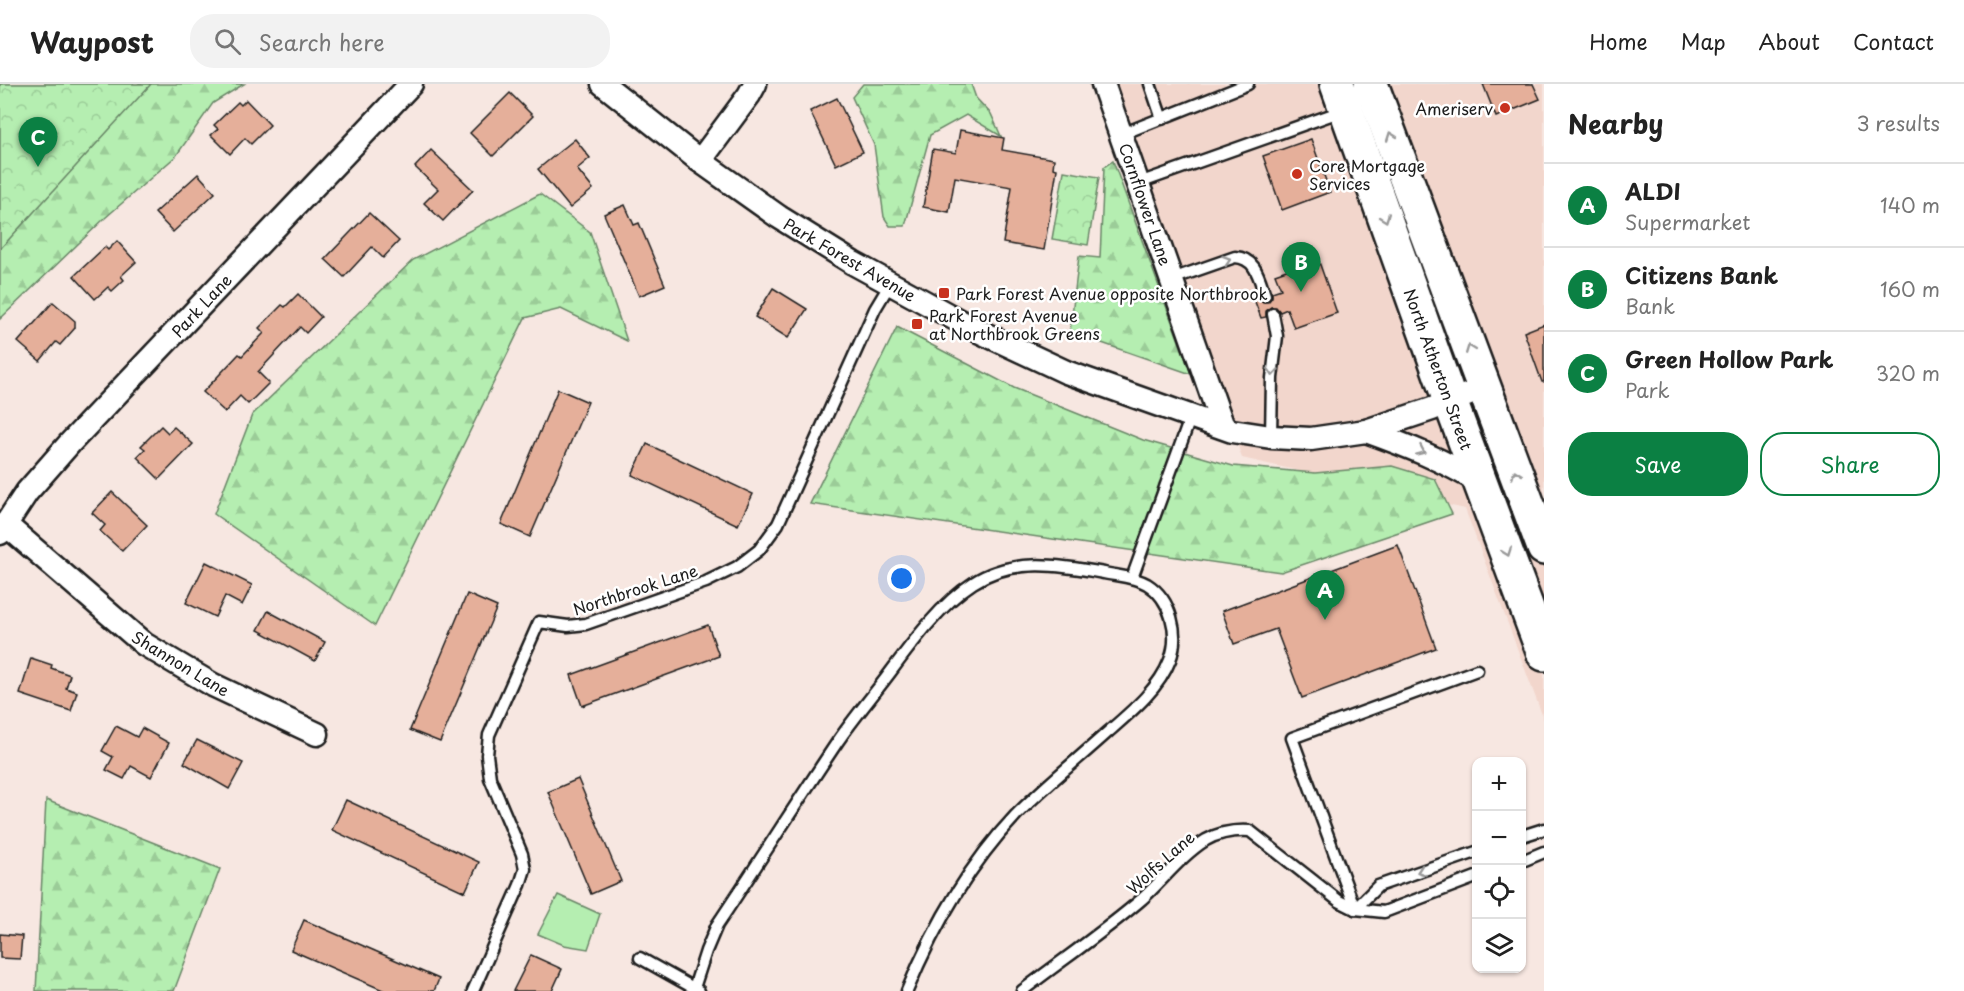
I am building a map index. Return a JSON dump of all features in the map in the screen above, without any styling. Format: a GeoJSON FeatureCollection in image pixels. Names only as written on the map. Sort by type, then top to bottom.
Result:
{"type":"FeatureCollection","features":[{"type":"Feature","properties":{"kind":"main road"},"geometry":{"type":"LineString","coordinates":[[1371,84],[1544,548]]}},
{"type":"Feature","properties":{"kind":"main road","name":"North Atherton Street"},"geometry":{"type":"LineString","coordinates":[[1341,97],[1544,654]]}},
{"type":"Feature","properties":{"kind":"street","name":"Park Lane"},"geometry":{"type":"LineString","coordinates":[[3,528],[27,492],[70,443],[411,84]]}},
{"type":"Feature","properties":{"kind":"street","name":"Park Forest Avenue"},"geometry":{"type":"LineString","coordinates":[[603,84],[700,161],[779,217],[890,284],[974,329],[1066,372],[1232,431],[1272,437],[1311,439],[1366,431],[1484,388]]}},
{"type":"Feature","properties":{"kind":"street"},"geometry":{"type":"LineString","coordinates":[[700,161],[755,84]]}},
{"type":"Feature","properties":{"kind":"street","name":"Cornflower Lane"},"geometry":{"type":"LineString","coordinates":[[1103,84],[1223,427]]}},
{"type":"Feature","properties":{"kind":"street","name":"Park Forest Avenue"},"geometry":{"type":"LineString","coordinates":[[1366,431],[1437,458],[1481,483]]}},
{"type":"Feature","properties":{"kind":"street","name":"Shannon Lane"},"geometry":{"type":"LineString","coordinates":[[3,528],[144,644],[213,685],[317,734]]}},
{"type":"Feature","properties":{"kind":"lane"},"geometry":{"type":"LineString","coordinates":[[1150,84],[1162,119]]}},
{"type":"Feature","properties":{"kind":"lane"},"geometry":{"type":"LineString","coordinates":[[1122,134],[1248,84]]}},
{"type":"Feature","properties":{"kind":"lane"},"geometry":{"type":"LineString","coordinates":[[1139,183],[1341,97]]}},
{"type":"Feature","properties":{"kind":"lane"},"geometry":{"type":"LineString","coordinates":[[1172,279],[1235,256],[1244,257],[1250,261],[1265,295]]}},
{"type":"Feature","properties":{"kind":"lane","name":"Northbrook Lane"},"geometry":{"type":"LineString","coordinates":[[473,991],[525,869],[522,854],[490,778],[487,755],[489,735],[539,622],[568,626],[586,624],[706,582],[738,567],[759,550],[778,524],[875,309],[890,284]]}},
{"type":"Feature","properties":{"kind":"lane"},"geometry":{"type":"LineString","coordinates":[[1272,437],[1272,378],[1277,336],[1273,314]]}},
{"type":"Feature","properties":{"kind":"lane"},"geometry":{"type":"LineString","coordinates":[[1132,578],[1191,416]]}},
{"type":"Feature","properties":{"kind":"lane"},"geometry":{"type":"LineString","coordinates":[[640,958],[696,990],[706,951],[717,925],[840,739],[910,646],[937,615],[972,584],[988,575],[1036,564],[1076,568],[1144,582],[1164,600],[1173,625],[1174,641],[1170,659],[1163,673],[1152,689],[1130,712],[1017,814],[994,840],[936,928],[907,991]]}},
{"type":"Feature","properties":{"kind":"lane"},"geometry":{"type":"LineString","coordinates":[[1472,853],[1378,886],[1355,909],[1292,738],[1477,670]]}},
{"type":"Feature","properties":{"kind":"lane"},"geometry":{"type":"LineString","coordinates":[[1526,834],[1544,829]]}},
{"type":"Feature","properties":{"kind":"lane","name":"Wolfs Lane"},"geometry":{"type":"LineString","coordinates":[[1022,991],[1141,900],[1207,839],[1223,833],[1237,830],[1250,831],[1339,901],[1355,909],[1384,912],[1472,879]]}},
{"type":"Feature","properties":{"kind":"lane"},"geometry":{"type":"LineString","coordinates":[[1526,859],[1544,852]]}},
{"type":"Feature","properties":{"kind":"shaded area"},"geometry":{"type":"Polygon","coordinates":[[[1116,84],[1544,84],[1544,720],[1465,509],[1242,458],[1116,84]]]}},
{"type":"Feature","properties":{"kind":"green space"},"geometry":{"type":"Polygon","coordinates":[[[0,84],[244,84],[213,103],[176,156],[105,218],[0,319],[0,84]]]}},
{"type":"Feature","properties":{"kind":"green space"},"geometry":{"type":"Polygon","coordinates":[[[0,84],[151,84],[0,249],[0,84]]]}},
{"type":"Feature","properties":{"kind":"green space"},"geometry":{"type":"Polygon","coordinates":[[[863,84],[971,84],[976,98],[991,114],[1001,136],[966,115],[930,135],[905,226],[890,226],[884,217],[874,145],[852,97],[863,84]]]}},
{"type":"Feature","properties":{"kind":"green space"},"geometry":{"type":"Polygon","coordinates":[[[1113,161],[1191,374],[1070,332],[1079,256],[1100,258],[1104,167],[1113,161]]]}},
{"type":"Feature","properties":{"kind":"green space"},"geometry":{"type":"Polygon","coordinates":[[[1064,171],[1099,177],[1088,245],[1052,239],[1064,171]]]}},
{"type":"Feature","properties":{"kind":"green space"},"geometry":{"type":"Polygon","coordinates":[[[540,194],[590,232],[627,341],[561,309],[525,318],[375,626],[214,514],[252,415],[413,260],[540,194]]]}},
{"type":"Feature","properties":{"kind":"green space"},"geometry":{"type":"Polygon","coordinates":[[[897,327],[1014,388],[1143,440],[1233,466],[1315,473],[1392,466],[1435,479],[1452,514],[1281,572],[810,504],[897,327]]]}},
{"type":"Feature","properties":{"kind":"green space"},"geometry":{"type":"Polygon","coordinates":[[[46,800],[220,869],[174,991],[36,991],[46,800]]]}},
{"type":"Feature","properties":{"kind":"green space"},"geometry":{"type":"Polygon","coordinates":[[[558,895],[600,914],[588,949],[564,945],[538,934],[558,895]]]}},
{"type":"Feature","properties":{"kind":"building","name":"Ameriserv"},"geometry":{"type":"Polygon","coordinates":[[[1483,84],[1533,84],[1540,99],[1496,117],[1483,84]]]}},
{"type":"Feature","properties":{"kind":"building"},"geometry":{"type":"Polygon","coordinates":[[[510,93],[533,116],[493,156],[470,133],[510,93]]]}},
{"type":"Feature","properties":{"kind":"building"},"geometry":{"type":"Polygon","coordinates":[[[837,98],[863,152],[836,165],[810,111],[837,98]]]}},
{"type":"Feature","properties":{"kind":"building"},"geometry":{"type":"Polygon","coordinates":[[[246,100],[270,125],[251,144],[245,138],[230,154],[211,135],[218,129],[214,125],[238,102],[241,105],[246,100]]]}},
{"type":"Feature","properties":{"kind":"building"},"geometry":{"type":"Polygon","coordinates":[[[960,130],[1004,138],[1002,150],[1054,159],[1053,168],[1057,169],[1044,250],[1003,243],[1012,187],[955,177],[949,212],[923,207],[933,149],[956,153],[960,130]]]}},
{"type":"Feature","properties":{"kind":"building"},"geometry":{"type":"Polygon","coordinates":[[[575,139],[590,158],[577,169],[593,189],[570,208],[538,169],[575,139]]]}},
{"type":"Feature","properties":{"kind":"building","name":"Core Mortgage Services"},"geometry":{"type":"Polygon","coordinates":[[[1311,139],[1330,192],[1282,210],[1263,156],[1311,139]]]}},
{"type":"Feature","properties":{"kind":"building"},"geometry":{"type":"Polygon","coordinates":[[[431,150],[473,190],[443,221],[424,203],[438,189],[415,167],[431,150]]]}},
{"type":"Feature","properties":{"kind":"building"},"geometry":{"type":"Polygon","coordinates":[[[198,174],[215,193],[173,232],[155,213],[198,174]]]}},
{"type":"Feature","properties":{"kind":"building"},"geometry":{"type":"Polygon","coordinates":[[[625,205],[634,225],[639,223],[665,285],[639,296],[604,214],[625,205]]]}},
{"type":"Feature","properties":{"kind":"building"},"geometry":{"type":"Polygon","coordinates":[[[369,213],[399,241],[383,258],[372,247],[344,277],[325,259],[369,213]]]}},
{"type":"Feature","properties":{"kind":"building"},"geometry":{"type":"Polygon","coordinates":[[[117,241],[136,262],[121,276],[124,280],[112,291],[108,287],[95,299],[74,276],[105,247],[108,250],[117,241]]]}},
{"type":"Feature","properties":{"kind":"building"},"geometry":{"type":"Polygon","coordinates":[[[1318,259],[1337,313],[1294,328],[1287,309],[1280,312],[1276,307],[1271,307],[1266,311],[1266,317],[1261,318],[1254,299],[1258,297],[1263,302],[1268,302],[1272,297],[1272,292],[1281,289],[1275,274],[1318,259]]]}},
{"type":"Feature","properties":{"kind":"building"},"geometry":{"type":"Polygon","coordinates":[[[773,288],[807,309],[788,338],[755,317],[773,288]]]}},
{"type":"Feature","properties":{"kind":"building"},"geometry":{"type":"Polygon","coordinates":[[[298,294],[321,317],[306,333],[300,327],[258,372],[269,383],[248,404],[240,396],[225,412],[203,392],[239,354],[242,356],[264,333],[259,328],[282,305],[285,307],[298,294]]]}},
{"type":"Feature","properties":{"kind":"building"},"geometry":{"type":"Polygon","coordinates":[[[53,302],[75,321],[75,328],[60,345],[56,342],[40,361],[18,342],[53,302]]]}},
{"type":"Feature","properties":{"kind":"building"},"geometry":{"type":"Polygon","coordinates":[[[1544,324],[1544,382],[1542,382],[1524,332],[1544,324]]]}},
{"type":"Feature","properties":{"kind":"building"},"geometry":{"type":"Polygon","coordinates":[[[558,389],[588,402],[530,537],[501,524],[558,389]]]}},
{"type":"Feature","properties":{"kind":"building"},"geometry":{"type":"Polygon","coordinates":[[[161,426],[168,433],[174,427],[193,444],[159,479],[137,457],[145,449],[141,446],[161,426]]]}},
{"type":"Feature","properties":{"kind":"building"},"geometry":{"type":"Polygon","coordinates":[[[647,444],[753,494],[738,525],[632,475],[647,444]]]}},
{"type":"Feature","properties":{"kind":"building"},"geometry":{"type":"Polygon","coordinates":[[[112,492],[147,525],[122,551],[100,531],[105,525],[92,513],[112,492]]]}},
{"type":"Feature","properties":{"kind":"building"},"geometry":{"type":"Polygon","coordinates":[[[1398,545],[1436,648],[1302,698],[1276,629],[1234,644],[1222,611],[1398,545]]]}},
{"type":"Feature","properties":{"kind":"building"},"geometry":{"type":"Polygon","coordinates":[[[206,562],[252,585],[242,605],[225,596],[215,617],[186,603],[206,562]]]}},
{"type":"Feature","properties":{"kind":"building"},"geometry":{"type":"Polygon","coordinates":[[[467,594],[497,607],[440,742],[410,730],[467,594]]]}},
{"type":"Feature","properties":{"kind":"building"},"geometry":{"type":"Polygon","coordinates":[[[268,611],[325,642],[315,661],[258,630],[268,611]]]}},
{"type":"Feature","properties":{"kind":"building"},"geometry":{"type":"Polygon","coordinates":[[[708,625],[719,656],[582,706],[571,675],[708,625]]]}},
{"type":"Feature","properties":{"kind":"building"},"geometry":{"type":"Polygon","coordinates":[[[31,658],[52,665],[51,668],[70,675],[66,688],[77,692],[71,711],[20,694],[31,658]]]}},
{"type":"Feature","properties":{"kind":"building"},"geometry":{"type":"Polygon","coordinates":[[[116,726],[137,737],[142,728],[169,743],[151,777],[131,766],[124,779],[106,770],[113,757],[102,751],[116,726]]]}},
{"type":"Feature","properties":{"kind":"building"},"geometry":{"type":"Polygon","coordinates":[[[197,740],[243,763],[229,789],[184,763],[197,740]]]}},
{"type":"Feature","properties":{"kind":"building"},"geometry":{"type":"Polygon","coordinates":[[[578,779],[621,881],[591,894],[548,792],[578,779]]]}},
{"type":"Feature","properties":{"kind":"building"},"geometry":{"type":"Polygon","coordinates":[[[346,800],[479,862],[465,892],[332,830],[346,800]]]}},
{"type":"Feature","properties":{"kind":"building"},"geometry":{"type":"Polygon","coordinates":[[[304,920],[439,979],[434,991],[385,991],[291,950],[304,920]]]}},
{"type":"Feature","properties":{"kind":"building"},"geometry":{"type":"Polygon","coordinates":[[[0,934],[22,936],[20,959],[0,958],[0,934]]]}},
{"type":"Feature","properties":{"kind":"building"},"geometry":{"type":"Polygon","coordinates":[[[531,955],[562,969],[552,991],[513,991],[531,955]]]}},
{"type":"Feature","properties":{"kind":"place","name":"Ameriserv"},"geometry":{"type":"Point","coordinates":[1505,108]}},
{"type":"Feature","properties":{"kind":"place","name":"Green Hollow Park"},"geometry":{"type":"Point","coordinates":[38,167]}},
{"type":"Feature","properties":{"kind":"place","name":"Core Mortgage Services"},"geometry":{"type":"Point","coordinates":[1297,174]}},
{"type":"Feature","properties":{"kind":"place","name":"Citizens Bank"},"geometry":{"type":"Point","coordinates":[1301,292]}},
{"type":"Feature","properties":{"kind":"place","name":"Park Forest Avenue opposite Northbrook"},"geometry":{"type":"Point","coordinates":[944,293]}},
{"type":"Feature","properties":{"kind":"place","name":"Park Forest Avenue at Northbrook Greens"},"geometry":{"type":"Point","coordinates":[917,324]}},
{"type":"Feature","properties":{"kind":"place","name":"ALDI"},"geometry":{"type":"Point","coordinates":[1325,620]}}]}
